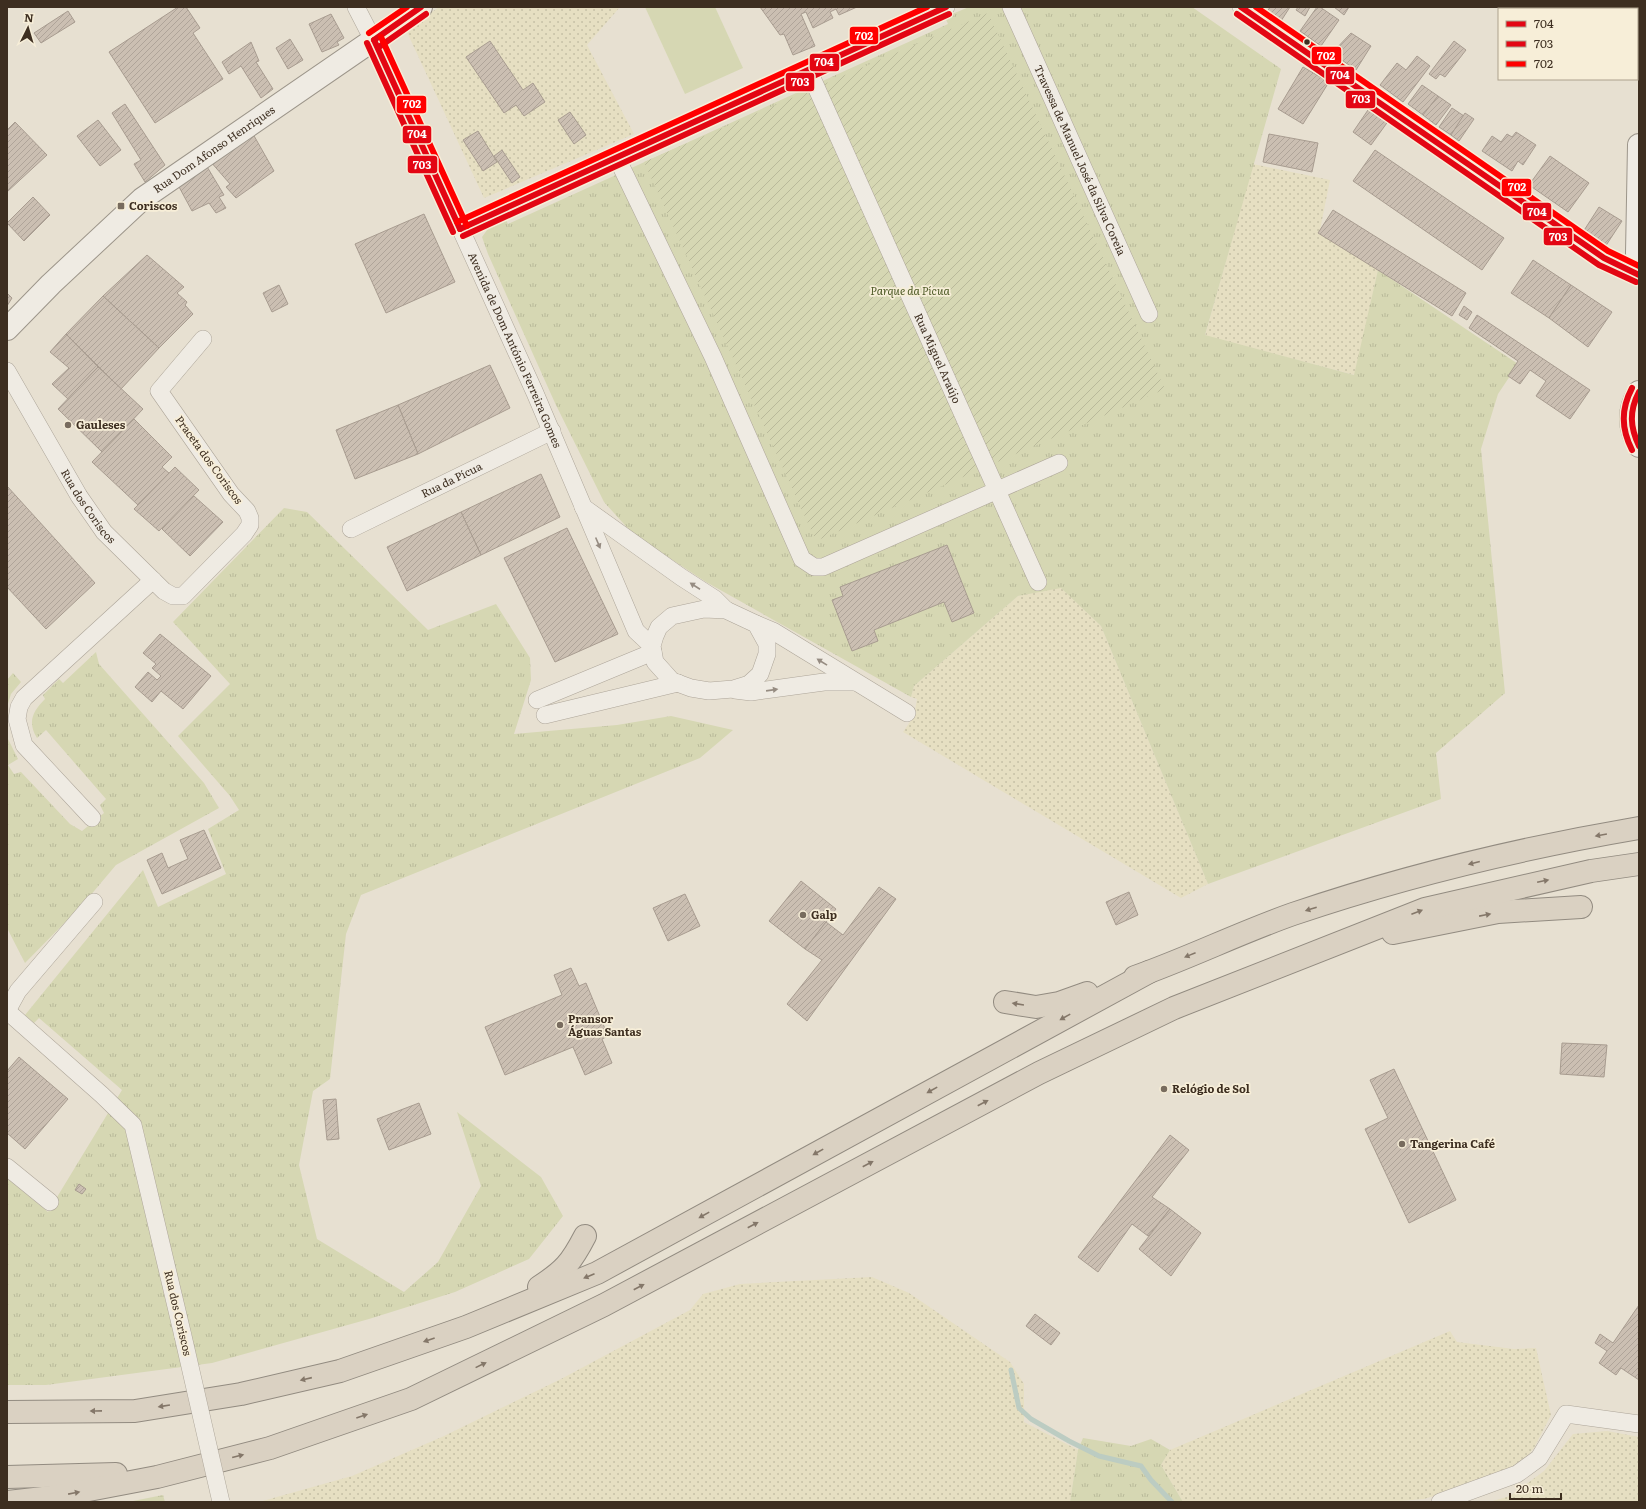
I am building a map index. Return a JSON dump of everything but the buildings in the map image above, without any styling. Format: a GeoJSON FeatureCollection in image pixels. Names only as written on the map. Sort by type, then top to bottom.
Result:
{"type":"FeatureCollection","features":[{"type":"Feature","properties":{"kind":"highway"},"geometry":{"type":"LineString","coordinates":[[1005,1002],[1036,1007],[1059,1003],[1149,972],[1292,915],[1348,897],[1434,873],[1562,841],[1639,828]]}},
{"type":"Feature","properties":{"kind":"highway"},"geometry":{"type":"LineString","coordinates":[[8,1502],[52,1498],[173,1473],[270,1448],[411,1399],[604,1305],[1039,1073],[1174,1008],[1425,909],[1592,871],[1639,864]]}},
{"type":"Feature","properties":{"kind":"highway"},"geometry":{"type":"LineString","coordinates":[[1328,946],[1498,912],[1582,907]]}},
{"type":"Feature","properties":{"kind":"highway"},"geometry":{"type":"LineString","coordinates":[[7,1412],[135,1411],[241,1394],[340,1371],[466,1327],[597,1273],[1149,972]]}},
{"type":"Feature","properties":{"kind":"highway"},"geometry":{"type":"LineString","coordinates":[[466,1327],[483,1312],[537,1289],[560,1273],[575,1255],[585,1236]]}},
{"type":"Feature","properties":{"kind":"highway"},"geometry":{"type":"LineString","coordinates":[[7,1477],[173,1473]]}},
{"type":"Feature","properties":{"kind":"main road","name":"Rua Dom Afonso Henriques"},"geometry":{"type":"LineString","coordinates":[[7,329],[51,284],[142,199],[421,7]]}},
{"type":"Feature","properties":{"kind":"main road"},"geometry":{"type":"LineString","coordinates":[[1639,145],[1637,245],[1639,266]]}},
{"type":"Feature","properties":{"kind":"main road"},"geometry":{"type":"LineString","coordinates":[[1639,392],[1633,401],[1630,418],[1633,435],[1639,446]]}},
{"type":"Feature","properties":{"kind":"street","name":"Avenida de Dom António Ferreira Gomes"},"geometry":{"type":"LineString","coordinates":[[356,7],[374,40],[552,431],[636,631],[652,649],[655,662],[672,681],[709,691],[733,690],[751,692],[824,682],[855,682]]}},
{"type":"Feature","properties":{"kind":"street"},"geometry":{"type":"LineString","coordinates":[[460,229],[946,7]]}},
{"type":"Feature","properties":{"kind":"street","name":"Travessa de Manuel José da Silva Coreia"},"geometry":{"type":"LineString","coordinates":[[1011,7],[1148,314]]}},
{"type":"Feature","properties":{"kind":"street"},"geometry":{"type":"LineString","coordinates":[[1241,7],[1291,40],[1609,261],[1639,275]]}},
{"type":"Feature","properties":{"kind":"street","name":"Rua Miguel Araújo"},"geometry":{"type":"LineString","coordinates":[[808,69],[1038,582]]}},
{"type":"Feature","properties":{"kind":"street"},"geometry":{"type":"LineString","coordinates":[[617,158],[713,357],[802,558],[814,567],[822,567],[1059,463]]}},
{"type":"Feature","properties":{"kind":"street","name":"Praceta dos Coriscos"},"geometry":{"type":"LineString","coordinates":[[200,579],[244,534],[250,525],[250,518],[247,511],[231,494],[159,391],[203,339]]}},
{"type":"Feature","properties":{"kind":"street","name":"Rua dos Coriscos"},"geometry":{"type":"LineString","coordinates":[[7,371],[79,496],[104,532],[164,592],[178,597],[183,596],[200,579]]}},
{"type":"Feature","properties":{"kind":"street","name":"Rua da Pícua"},"geometry":{"type":"LineString","coordinates":[[351,529],[552,431]]}},
{"type":"Feature","properties":{"kind":"street"},"geometry":{"type":"LineString","coordinates":[[583,507],[681,577],[715,599],[726,610],[773,631],[906,713]]}},
{"type":"Feature","properties":{"kind":"street"},"geometry":{"type":"LineString","coordinates":[[92,818],[24,745],[18,719],[19,708],[24,698],[153,580]]}},
{"type":"Feature","properties":{"kind":"street"},"geometry":{"type":"LineString","coordinates":[[678,683],[541,707],[652,649],[655,636],[660,627],[672,616],[704,609],[726,610]]}},
{"type":"Feature","properties":{"kind":"street","name":"Avenida de Dom António Ferreira Gomes"},"geometry":{"type":"LineString","coordinates":[[733,690],[749,684],[760,674],[765,663],[767,644],[756,624]]}},
{"type":"Feature","properties":{"kind":"street"},"geometry":{"type":"LineString","coordinates":[[7,1011],[18,991],[94,902]]}},
{"type":"Feature","properties":{"kind":"street","name":"Rua dos Coriscos"},"geometry":{"type":"LineString","coordinates":[[7,1011],[102,1095],[133,1125],[221,1502]]}},
{"type":"Feature","properties":{"kind":"street"},"geometry":{"type":"LineString","coordinates":[[7,1167],[50,1202]]}},
{"type":"Feature","properties":{"kind":"street"},"geometry":{"type":"LineString","coordinates":[[1440,1502],[1517,1474],[1539,1458],[1566,1414],[1639,1424]]}},
{"type":"Feature","properties":{"kind":"shaded area"},"geometry":{"type":"Polygon","coordinates":[[[439,7],[620,7],[587,45],[634,134],[484,198],[406,30],[439,7]]]}},
{"type":"Feature","properties":{"kind":"shaded area"},"geometry":{"type":"Polygon","coordinates":[[[1253,164],[1330,180],[1320,230],[1378,270],[1355,375],[1205,336],[1253,164]]]}},
{"type":"Feature","properties":{"kind":"shaded area"},"geometry":{"type":"Polygon","coordinates":[[[1061,587],[1101,626],[1208,884],[1181,898],[903,732],[914,716],[917,699],[911,697],[914,686],[1018,596],[1061,587]]]}},
{"type":"Feature","properties":{"kind":"shaded area"},"geometry":{"type":"Polygon","coordinates":[[[872,1277],[909,1293],[1010,1362],[1024,1384],[1024,1422],[1078,1450],[1070,1502],[259,1502],[352,1476],[444,1436],[561,1379],[690,1310],[703,1294],[740,1284],[872,1277]]]}},
{"type":"Feature","properties":{"kind":"shaded area"},"geometry":{"type":"Polygon","coordinates":[[[1450,1331],[1457,1342],[1514,1349],[1536,1348],[1551,1415],[1534,1448],[1521,1464],[1481,1482],[1424,1499],[1389,1502],[1183,1502],[1161,1465],[1170,1450],[1450,1331]]]}},
{"type":"Feature","properties":{"kind":"shaded area"},"geometry":{"type":"Polygon","coordinates":[[[1607,1431],[1639,1437],[1639,1502],[1489,1502],[1510,1496],[1544,1471],[1573,1434],[1607,1431]]]}},
{"type":"Feature","properties":{"kind":"green space"},"geometry":{"type":"Polygon","coordinates":[[[645,7],[715,7],[743,68],[685,94],[645,7]]]}},
{"type":"Feature","properties":{"kind":"green space"},"geometry":{"type":"Polygon","coordinates":[[[969,7],[1192,7],[1281,69],[1205,335],[1354,375],[1378,270],[1518,364],[1498,394],[1481,449],[1505,693],[1436,753],[1441,799],[1208,884],[1101,626],[1061,588],[1018,596],[914,686],[911,697],[706,582],[633,534],[604,502],[555,403],[488,254],[482,237],[490,226],[505,218],[508,224],[948,24],[945,17],[969,7]]]}},
{"type":"Feature","properties":{"kind":"green space","name":"Parque da Pícua"},"geometry":{"type":"Polygon","coordinates":[[[988,13],[1165,389],[816,541],[644,162],[988,13]]]}},
{"type":"Feature","properties":{"kind":"green space"},"geometry":{"type":"Polygon","coordinates":[[[284,508],[307,512],[428,630],[496,604],[530,658],[531,680],[514,734],[617,725],[671,716],[733,730],[700,758],[361,895],[346,934],[330,1079],[313,1091],[299,1165],[317,1239],[404,1292],[438,1262],[481,1186],[457,1112],[541,1177],[563,1216],[529,1259],[455,1292],[369,1319],[212,1363],[46,1385],[7,1385],[7,1178],[48,1212],[122,1090],[39,1018],[34,1023],[25,1015],[143,870],[158,907],[226,874],[208,829],[239,810],[230,796],[178,736],[230,684],[173,622],[284,508]]]}},
{"type":"Feature","properties":{"kind":"green space"},"geometry":{"type":"Polygon","coordinates":[[[96,652],[99,664],[204,783],[219,808],[116,865],[84,903],[25,963],[7,928],[7,737],[18,759],[8,765],[14,774],[21,772],[70,824],[82,831],[104,813],[100,805],[106,799],[46,730],[37,738],[32,727],[35,712],[45,699],[43,695],[59,679],[63,683],[96,652]]]}},
{"type":"Feature","properties":{"kind":"green space"},"geometry":{"type":"Polygon","coordinates":[[[13,673],[21,682],[11,694],[7,707],[7,680],[13,673]]]}},
{"type":"Feature","properties":{"kind":"green space"},"geometry":{"type":"Polygon","coordinates":[[[1083,1438],[1131,1446],[1151,1439],[1170,1450],[1161,1465],[1183,1502],[1070,1502],[1078,1450],[1083,1438]]]}},
{"type":"Feature","properties":{"kind":"green space"},"geometry":{"type":"Polygon","coordinates":[[[163,1495],[165,1502],[128,1502],[163,1495]]]}},
{"type":"Feature","properties":{"kind":"waterway"},"geometry":{"type":"LineString","coordinates":[[1011,1370],[1019,1408],[1031,1419],[1099,1456],[1141,1466],[1151,1480],[1172,1502]]}},
{"type":"Feature","properties":{"kind":"transit line","name":"702"},"geometry":{"type":"LineString","coordinates":[[369,33],[407,7]]}},
{"type":"Feature","properties":{"kind":"transit line","name":"704"},"geometry":{"type":"LineString","coordinates":[[374,40],[421,7]]}},
{"type":"Feature","properties":{"kind":"transit line","name":"702"},"geometry":{"type":"LineString","coordinates":[[457,222],[927,7]]}},
{"type":"Feature","properties":{"kind":"transit line","name":"704"},"geometry":{"type":"LineString","coordinates":[[460,229],[946,7]]}},
{"type":"Feature","properties":{"kind":"transit line","name":"704"},"geometry":{"type":"LineString","coordinates":[[1241,7],[1604,258],[1639,275]]}},
{"type":"Feature","properties":{"kind":"transit line","name":"702"},"geometry":{"type":"LineString","coordinates":[[1256,7],[1608,251],[1639,266]]}},
{"type":"Feature","properties":{"kind":"transit line","name":"703"},"geometry":{"type":"LineString","coordinates":[[379,47],[426,14]]}},
{"type":"Feature","properties":{"kind":"transit line","name":"703"},"geometry":{"type":"LineString","coordinates":[[463,236],[949,14]]}},
{"type":"Feature","properties":{"kind":"transit line","name":"703"},"geometry":{"type":"LineString","coordinates":[[1237,14],[1599,265],[1636,282]]}},
{"type":"Feature","properties":{"kind":"transit line","name":"702"},"geometry":{"type":"LineString","coordinates":[[381,37],[467,226]]}},
{"type":"Feature","properties":{"kind":"transit line","name":"704"},"geometry":{"type":"LineString","coordinates":[[374,40],[460,229]]}},
{"type":"Feature","properties":{"kind":"transit line","name":"703"},"geometry":{"type":"LineString","coordinates":[[367,43],[453,232]]}},
{"type":"Feature","properties":{"kind":"transit line","name":"703"},"geometry":{"type":"LineString","coordinates":[[1632,388],[1624,411],[1624,426],[1628,442],[1632,450]]}},
{"type":"Feature","properties":{"kind":"transit line","name":"704"},"geometry":{"type":"LineString","coordinates":[[1639,392],[1632,412],[1632,426],[1639,446]]}},
{"type":"Feature","properties":{"kind":"place","name":"Coriscos"},"geometry":{"type":"Point","coordinates":[121,206]}},
{"type":"Feature","properties":{"kind":"place","name":"Gauleses"},"geometry":{"type":"Point","coordinates":[68,425]}},
{"type":"Feature","properties":{"kind":"place","name":"Galp"},"geometry":{"type":"Point","coordinates":[803,915]}},
{"type":"Feature","properties":{"kind":"place","name":"Pransor Águas Santas"},"geometry":{"type":"Point","coordinates":[560,1025]}},
{"type":"Feature","properties":{"kind":"place","name":"Relógio de Sol"},"geometry":{"type":"Point","coordinates":[1164,1089]}},
{"type":"Feature","properties":{"kind":"place","name":"Tangerina Café"},"geometry":{"type":"Point","coordinates":[1402,1144]}}]}
